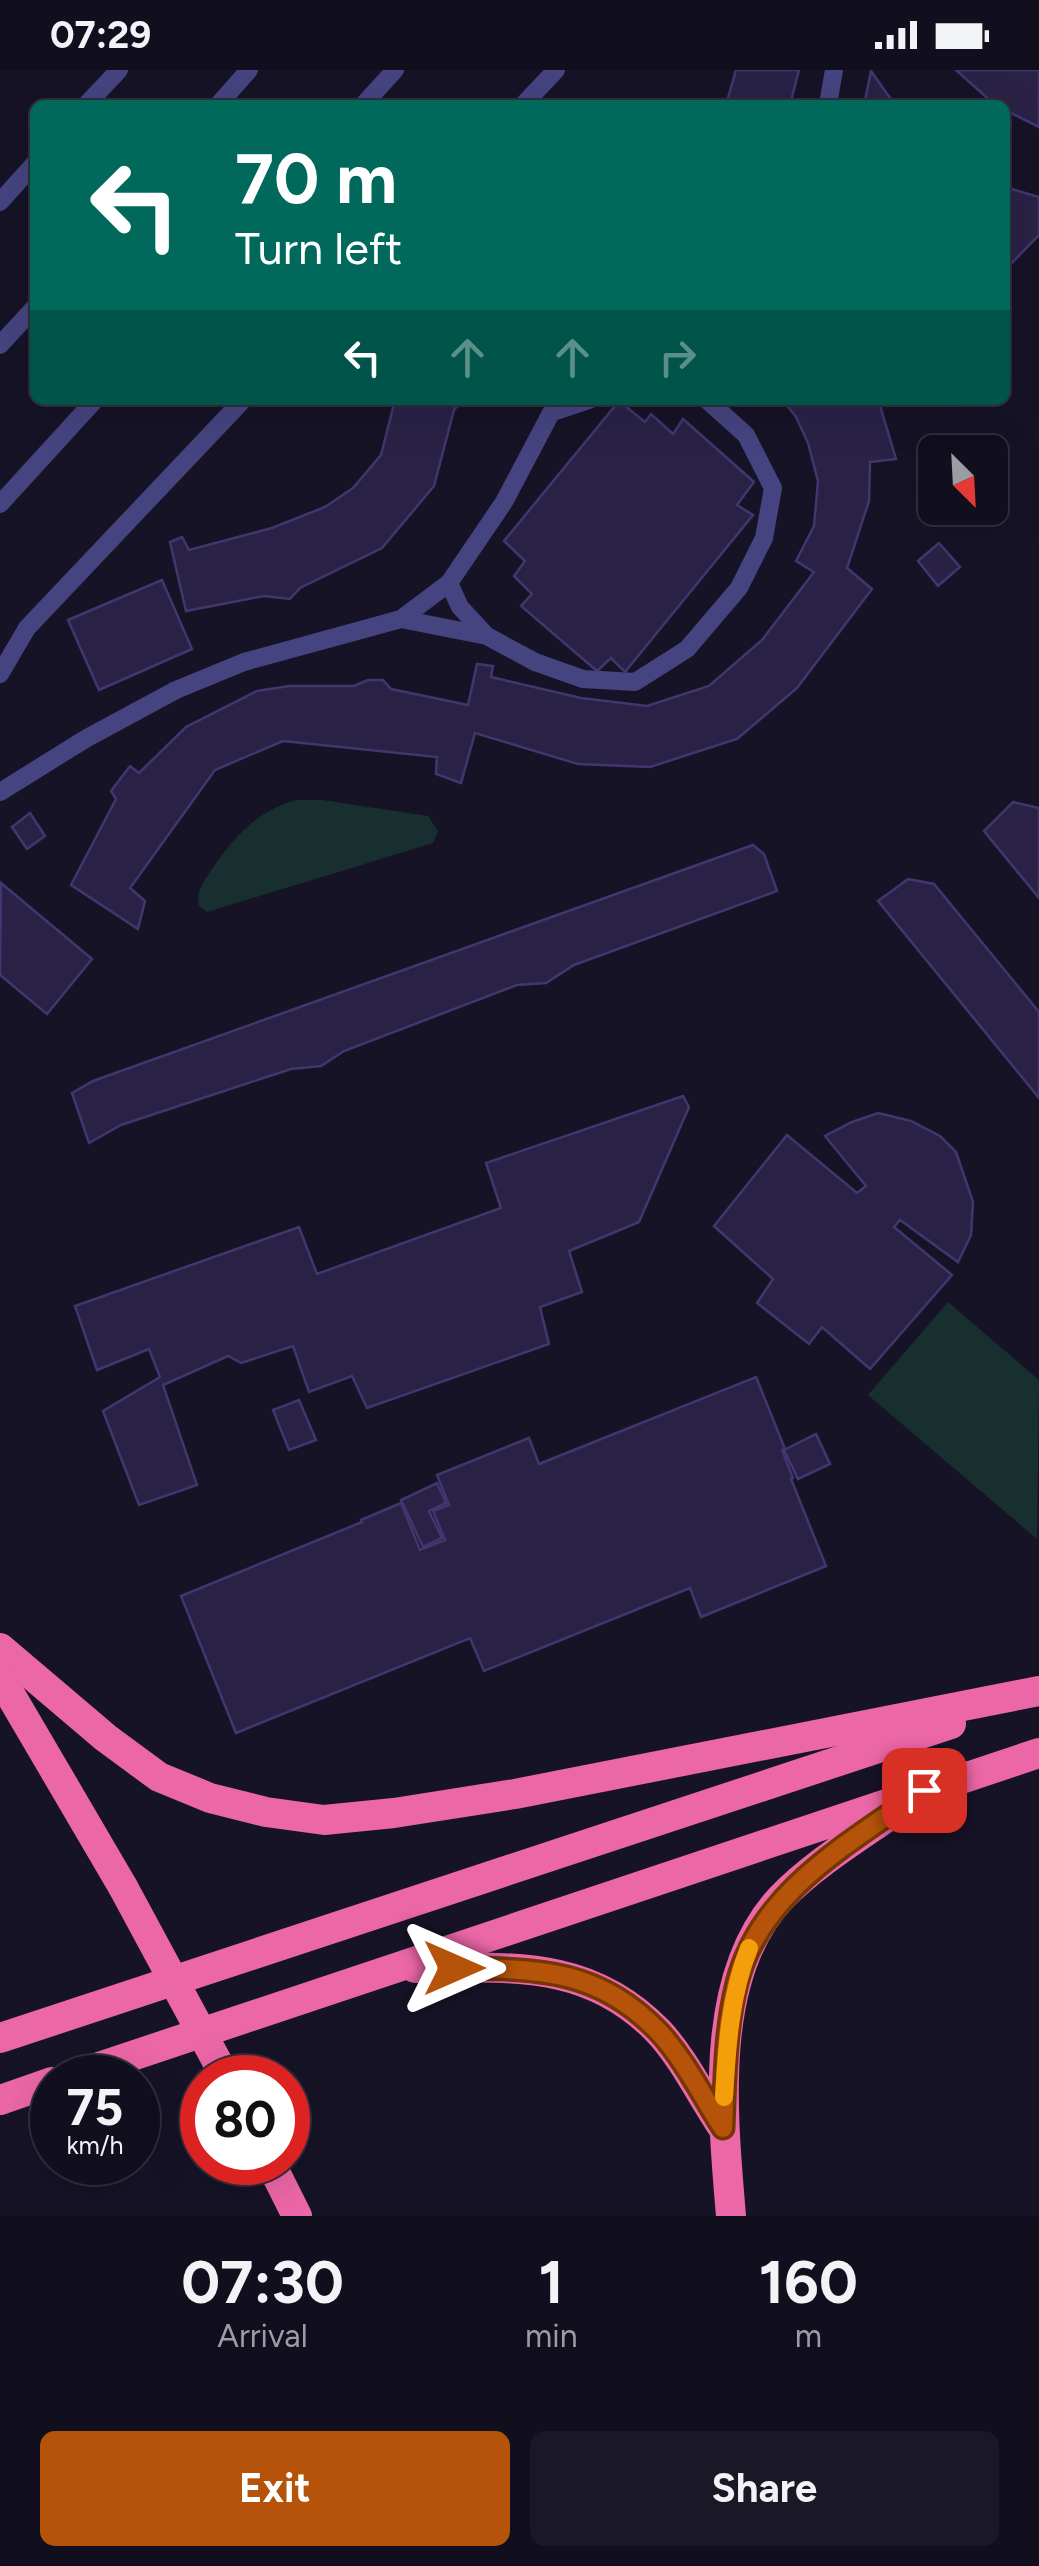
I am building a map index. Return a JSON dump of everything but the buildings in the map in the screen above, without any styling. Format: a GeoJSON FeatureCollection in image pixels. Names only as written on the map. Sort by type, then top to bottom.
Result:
{"type":"FeatureCollection","features":[{"type":"Feature","properties":{"kind":"highway"},"geometry":{"type":"LineString","coordinates":[[0,1648],[106,1738],[159,1777],[210,1798],[266,1812],[324,1820],[516,1794],[1039,1693]]}},
{"type":"Feature","properties":{"kind":"highway"},"geometry":{"type":"LineString","coordinates":[[0,1677],[123,1886],[214,2055]]}},
{"type":"Feature","properties":{"kind":"highway"},"geometry":{"type":"LineString","coordinates":[[0,2038],[1039,1693]]}},
{"type":"Feature","properties":{"kind":"highway"},"geometry":{"type":"LineString","coordinates":[[134,2055],[1039,1754]]}},
{"type":"Feature","properties":{"kind":"highway"},"geometry":{"type":"LineString","coordinates":[[731,2216],[723,2128],[730,2016],[738,1980],[762,1924],[781,1898],[924,1790]]}},
{"type":"Feature","properties":{"kind":"highway"},"geometry":{"type":"LineString","coordinates":[[392,1967],[518,1968],[576,1977],[623,1999],[661,2034],[723,2128]]}},
{"type":"Feature","properties":{"kind":"highway"},"geometry":{"type":"LineString","coordinates":[[0,2100],[30,2090]]}},
{"type":"Feature","properties":{"kind":"highway"},"geometry":{"type":"LineString","coordinates":[[281,2185],[296,2216]]}},
{"type":"Feature","properties":{"kind":"lane"},"geometry":{"type":"LineString","coordinates":[[93,100],[119,70]]}},
{"type":"Feature","properties":{"kind":"lane"},"geometry":{"type":"LineString","coordinates":[[223,100],[250,70]]}},
{"type":"Feature","properties":{"kind":"lane"},"geometry":{"type":"LineString","coordinates":[[368,100],[395,70]]}},
{"type":"Feature","properties":{"kind":"lane"},"geometry":{"type":"LineString","coordinates":[[528,100],[556,70]]}},
{"type":"Feature","properties":{"kind":"lane"},"geometry":{"type":"LineString","coordinates":[[829,100],[834,70]]}},
{"type":"Feature","properties":{"kind":"lane"},"geometry":{"type":"LineString","coordinates":[[0,202],[30,168]]}},
{"type":"Feature","properties":{"kind":"lane"},"geometry":{"type":"LineString","coordinates":[[0,345],[30,312]]}},
{"type":"Feature","properties":{"kind":"lane"},"geometry":{"type":"LineString","coordinates":[[0,504],[90,405]]}},
{"type":"Feature","properties":{"kind":"lane"},"geometry":{"type":"LineString","coordinates":[[0,674],[27,628],[238,405]]}},
{"type":"Feature","properties":{"kind":"lane"},"geometry":{"type":"LineString","coordinates":[[401,619],[487,636],[535,662],[583,679],[634,682],[687,649],[739,588],[764,538],[773,488],[746,435],[713,405]]}},
{"type":"Feature","properties":{"kind":"lane"},"geometry":{"type":"LineString","coordinates":[[0,792],[87,738],[176,690],[244,662],[401,619],[449,584],[504,502],[557,406]]}},
{"type":"Feature","properties":{"kind":"lane"},"geometry":{"type":"LineString","coordinates":[[449,584],[460,607],[487,636]]}},
{"type":"Feature","properties":{"kind":"green space"},"geometry":{"type":"Polygon","coordinates":[[[297,800],[322,800],[428,816],[438,831],[433,843],[207,912],[199,906],[204,882],[238,836],[270,810],[297,800]]]}},
{"type":"Feature","properties":{"kind":"green space"},"geometry":{"type":"Polygon","coordinates":[[[948,1302],[1039,1380],[1037,1539],[868,1395],[948,1302]]]}},
{"type":"Feature","properties":{"kind":"slow traffic"},"geometry":{"type":"LineString","coordinates":[[724,2097],[730,2016],[749,1948]]}},
{"type":"Feature","properties":{"kind":"route"},"geometry":{"type":"LineString","coordinates":[[454,1968],[518,1968],[576,1977],[623,1999],[661,2034],[723,2128],[730,2016],[748,1950],[762,1924],[781,1898],[924,1790]]}}]}
